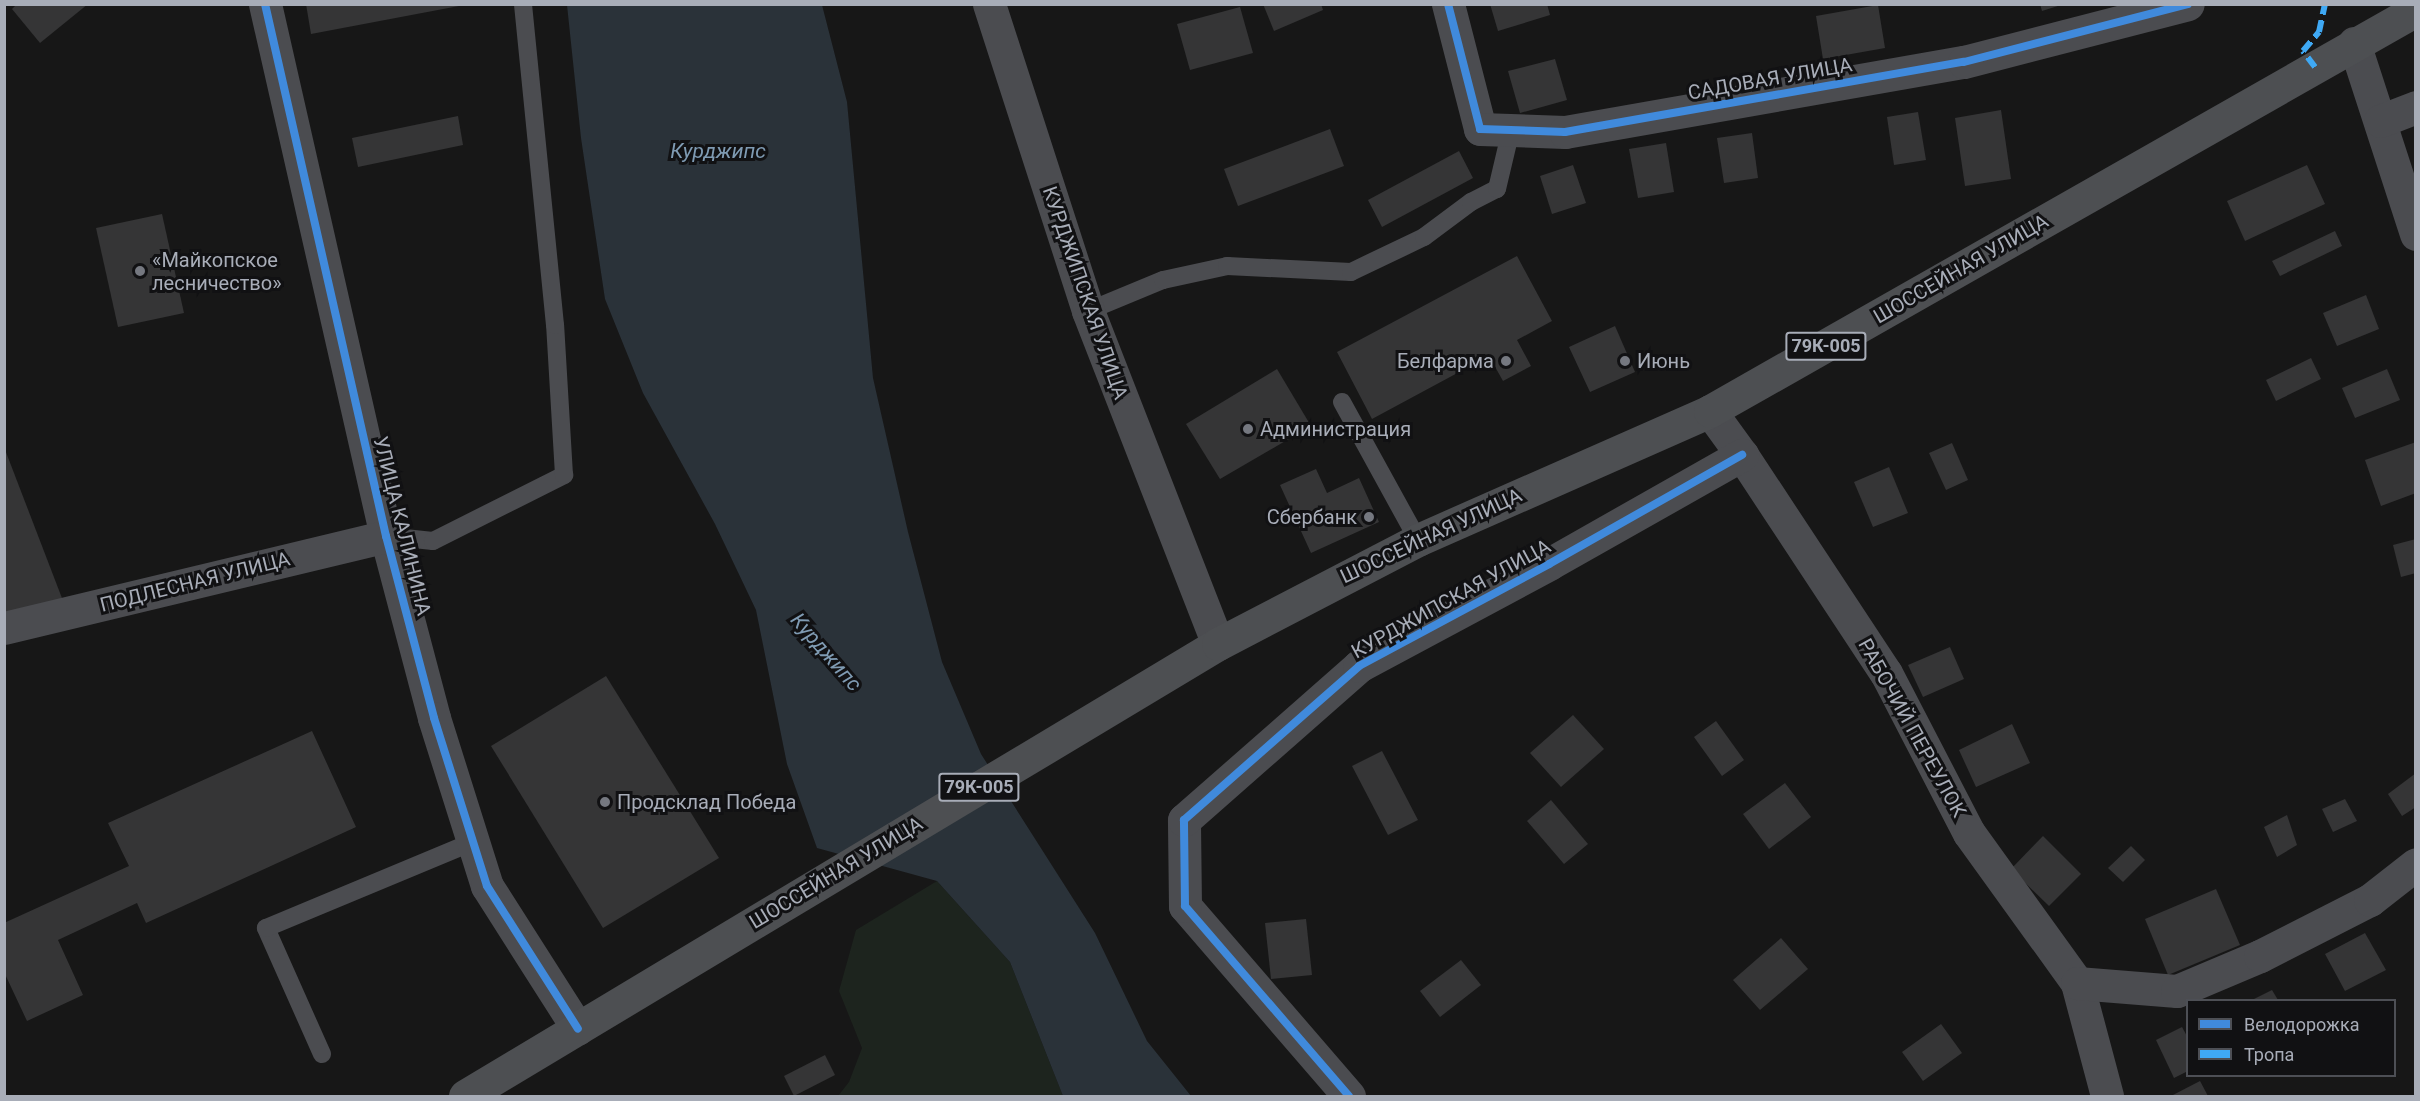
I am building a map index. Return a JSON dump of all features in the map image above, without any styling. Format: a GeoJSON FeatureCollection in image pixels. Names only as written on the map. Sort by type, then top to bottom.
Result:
{"type":"FeatureCollection","features":[{"type":"Feature","properties":{"kind":"main road","name":"ШОССЕЙНАЯ УЛИЦА"},"geometry":{"type":"LineString","coordinates":[[465,1096],[1218,644],[1418,540],[1710,411],[2415,10]]}},
{"type":"Feature","properties":{"kind":"street","name":"УЛИЦА КАЛИНИНА"},"geometry":{"type":"LineString","coordinates":[[265,4],[386,536],[434,718],[488,886],[578,1029]]}},
{"type":"Feature","properties":{"kind":"street","name":"САДОВАЯ УЛИЦА"},"geometry":{"type":"LineString","coordinates":[[1448,4],[1480,129],[1565,132],[1964,62],[2188,4]]}},
{"type":"Feature","properties":{"kind":"street","name":"КУРДЖИПСКАЯ УЛИЦА"},"geometry":{"type":"LineString","coordinates":[[990,6],[1088,311],[1218,644]]}},
{"type":"Feature","properties":{"kind":"street"},"geometry":{"type":"LineString","coordinates":[[2354,44],[2415,234]]}},
{"type":"Feature","properties":{"kind":"street"},"geometry":{"type":"LineString","coordinates":[[2380,121],[2415,106]]}},
{"type":"Feature","properties":{"kind":"street","name":"РАБОЧИЙ ПЕРЕУЛОК"},"geometry":{"type":"LineString","coordinates":[[1710,411],[1742,455],[1886,673],[1970,833],[2077,983],[2108,1096]]}},
{"type":"Feature","properties":{"kind":"street","name":"КУРДЖИПСКАЯ УЛИЦА"},"geometry":{"type":"LineString","coordinates":[[1349,1096],[1185,906],[1184,820],[1359,666],[1549,564],[1742,455]]}},
{"type":"Feature","properties":{"kind":"street","name":"ПОДЛЕСНАЯ УЛИЦА"},"geometry":{"type":"LineString","coordinates":[[4,628],[386,536]]}},
{"type":"Feature","properties":{"kind":"street"},"geometry":{"type":"LineString","coordinates":[[2077,983],[2177,991],[2260,956],[2370,900],[2415,864]]}},
{"type":"Feature","properties":{"kind":"lane"},"geometry":{"type":"LineString","coordinates":[[386,536],[433,541],[564,475],[555,324],[523,4]]}},
{"type":"Feature","properties":{"kind":"lane"},"geometry":{"type":"LineString","coordinates":[[1088,311],[1163,280],[1227,266],[1351,272],[1424,237],[1470,202],[1497,189],[1511,130]]}},
{"type":"Feature","properties":{"kind":"lane"},"geometry":{"type":"LineString","coordinates":[[1342,402],[1418,540]]}},
{"type":"Feature","properties":{"kind":"lane"},"geometry":{"type":"LineString","coordinates":[[322,1054],[266,928],[473,842]]}},
{"type":"Feature","properties":{"kind":"shaded area"},"geometry":{"type":"Polygon","coordinates":[[[937,881],[1010,962],[1063,1096],[838,1096],[849,1082],[862,1048],[839,991],[856,930],[937,881]]]}},
{"type":"Feature","properties":{"kind":"water","name":"Курджипс"},"geometry":{"type":"Polygon","coordinates":[[[567,5],[822,5],[847,102],[873,378],[908,532],[942,662],[981,754],[1095,933],[1147,1041],[1191,1096],[1063,1096],[1010,962],[937,881],[817,848],[787,764],[756,610],[715,524],[643,393],[605,299],[581,138],[567,5]]]}},
{"type":"Feature","properties":{"kind":"building"},"geometry":{"type":"Polygon","coordinates":[[[17,4],[88,4],[40,43],[12,9],[17,4]]]}},
{"type":"Feature","properties":{"kind":"building"},"geometry":{"type":"Polygon","coordinates":[[[306,4],[459,4],[459,6],[311,34],[306,4]]]}},
{"type":"Feature","properties":{"kind":"building"},"geometry":{"type":"Polygon","coordinates":[[[1263,4],[1321,4],[1323,10],[1274,31],[1263,4]]]}},
{"type":"Feature","properties":{"kind":"building"},"geometry":{"type":"Polygon","coordinates":[[[1490,4],[1547,4],[1550,15],[1498,31],[1490,4]]]}},
{"type":"Feature","properties":{"kind":"building"},"geometry":{"type":"Polygon","coordinates":[[[2040,4],[2061,4],[2061,5],[2042,11],[2040,4]]]}},
{"type":"Feature","properties":{"kind":"building"},"geometry":{"type":"Polygon","coordinates":[[[1878,5],[1885,48],[1823,59],[1816,16],[1878,5]]]}},
{"type":"Feature","properties":{"kind":"building"},"geometry":{"type":"Polygon","coordinates":[[[1240,7],[1253,53],[1190,70],[1177,24],[1240,7]]]}},
{"type":"Feature","properties":{"kind":"building"},"geometry":{"type":"Polygon","coordinates":[[[1555,59],[1567,100],[1520,113],[1508,71],[1555,59]]]}},
{"type":"Feature","properties":{"kind":"building"},"geometry":{"type":"Polygon","coordinates":[[[2001,110],[2011,179],[1965,186],[1955,118],[2001,110]]]}},
{"type":"Feature","properties":{"kind":"building"},"geometry":{"type":"Polygon","coordinates":[[[1918,112],[1926,160],[1894,165],[1887,117],[1918,112]]]}},
{"type":"Feature","properties":{"kind":"building"},"geometry":{"type":"Polygon","coordinates":[[[458,116],[463,145],[358,167],[352,138],[458,116]]]}},
{"type":"Feature","properties":{"kind":"building"},"geometry":{"type":"Polygon","coordinates":[[[1330,129],[1344,166],[1238,206],[1224,169],[1330,129]]]}},
{"type":"Feature","properties":{"kind":"building"},"geometry":{"type":"Polygon","coordinates":[[[1752,133],[1758,178],[1724,183],[1717,138],[1752,133]]]}},
{"type":"Feature","properties":{"kind":"building"},"geometry":{"type":"Polygon","coordinates":[[[1666,143],[1674,192],[1638,198],[1629,149],[1666,143]]]}},
{"type":"Feature","properties":{"kind":"building"},"geometry":{"type":"Polygon","coordinates":[[[1459,151],[1473,178],[1382,227],[1368,200],[1459,151]]]}},
{"type":"Feature","properties":{"kind":"building"},"geometry":{"type":"Polygon","coordinates":[[[1573,165],[1586,203],[1552,214],[1540,176],[1573,165]]]}},
{"type":"Feature","properties":{"kind":"building"},"geometry":{"type":"Polygon","coordinates":[[[2307,165],[2325,204],[2245,241],[2227,201],[2307,165]]]}},
{"type":"Feature","properties":{"kind":"building","name":"«Майкопское лесничество»"},"geometry":{"type":"Polygon","coordinates":[[[162,214],[184,313],[118,327],[96,228],[162,214]]]}},
{"type":"Feature","properties":{"kind":"building"},"geometry":{"type":"Polygon","coordinates":[[[2335,231],[2342,246],[2280,276],[2272,261],[2335,231]]]}},
{"type":"Feature","properties":{"kind":"building"},"geometry":{"type":"Polygon","coordinates":[[[1517,256],[1552,321],[1517,340],[1531,366],[1503,381],[1489,356],[1372,419],[1337,352],[1517,256]]]}},
{"type":"Feature","properties":{"kind":"building"},"geometry":{"type":"Polygon","coordinates":[[[2366,295],[2379,329],[2337,346],[2323,313],[2366,295]]]}},
{"type":"Feature","properties":{"kind":"building"},"geometry":{"type":"Polygon","coordinates":[[[1615,326],[1635,372],[1590,392],[1569,347],[1615,326]]]}},
{"type":"Feature","properties":{"kind":"building"},"geometry":{"type":"Polygon","coordinates":[[[2311,358],[2321,379],[2276,401],[2266,380],[2311,358]]]}},
{"type":"Feature","properties":{"kind":"building"},"geometry":{"type":"Polygon","coordinates":[[[1277,369],[1311,426],[1220,479],[1186,424],[1277,369]]]}},
{"type":"Feature","properties":{"kind":"building"},"geometry":{"type":"Polygon","coordinates":[[[2387,369],[2400,400],[2355,418],[2342,388],[2387,369]]]}},
{"type":"Feature","properties":{"kind":"building"},"geometry":{"type":"Polygon","coordinates":[[[2416,442],[2416,493],[2381,506],[2365,460],[2416,442]]]}},
{"type":"Feature","properties":{"kind":"building"},"geometry":{"type":"Polygon","coordinates":[[[1952,443],[1968,480],[1946,490],[1929,453],[1952,443]]]}},
{"type":"Feature","properties":{"kind":"building"},"geometry":{"type":"Polygon","coordinates":[[[4,447],[65,606],[4,628],[4,447]]]}},
{"type":"Feature","properties":{"kind":"building"},"geometry":{"type":"Polygon","coordinates":[[[1889,467],[1908,513],[1873,527],[1854,482],[1889,467]]]}},
{"type":"Feature","properties":{"kind":"building"},"geometry":{"type":"Polygon","coordinates":[[[1316,469],[1327,493],[1359,478],[1379,522],[1311,553],[1280,485],[1316,469]]]}},
{"type":"Feature","properties":{"kind":"building"},"geometry":{"type":"Polygon","coordinates":[[[2416,539],[2416,573],[2401,577],[2393,545],[2416,539]]]}},
{"type":"Feature","properties":{"kind":"building"},"geometry":{"type":"Polygon","coordinates":[[[1950,647],[1964,679],[1923,697],[1908,665],[1950,647]]]}},
{"type":"Feature","properties":{"kind":"building","name":"Продсклад Победа"},"geometry":{"type":"Polygon","coordinates":[[[606,676],[719,858],[603,928],[491,746],[606,676]]]}},
{"type":"Feature","properties":{"kind":"building"},"geometry":{"type":"Polygon","coordinates":[[[1573,715],[1604,749],[1561,787],[1530,753],[1573,715]]]}},
{"type":"Feature","properties":{"kind":"building"},"geometry":{"type":"Polygon","coordinates":[[[1716,721],[1744,760],[1722,776],[1694,737],[1716,721]]]}},
{"type":"Feature","properties":{"kind":"building"},"geometry":{"type":"Polygon","coordinates":[[[2012,724],[2030,763],[1976,787],[1959,750],[2012,724]]]}},
{"type":"Feature","properties":{"kind":"building"},"geometry":{"type":"Polygon","coordinates":[[[312,731],[356,827],[146,923],[137,903],[58,940],[83,995],[27,1021],[4,972],[4,923],[129,866],[108,823],[312,731]]]}},
{"type":"Feature","properties":{"kind":"building"},"geometry":{"type":"Polygon","coordinates":[[[1382,751],[1418,820],[1388,835],[1352,766],[1382,751]]]}},
{"type":"Feature","properties":{"kind":"building"},"geometry":{"type":"Polygon","coordinates":[[[2416,773],[2416,807],[2402,816],[2388,794],[2416,773]]]}},
{"type":"Feature","properties":{"kind":"building"},"geometry":{"type":"Polygon","coordinates":[[[1785,783],[1811,817],[1769,849],[1743,814],[1785,783]]]}},
{"type":"Feature","properties":{"kind":"building"},"geometry":{"type":"Polygon","coordinates":[[[2345,799],[2357,821],[2333,832],[2322,809],[2345,799]]]}},
{"type":"Feature","properties":{"kind":"building"},"geometry":{"type":"Polygon","coordinates":[[[1551,800],[1588,844],[1564,864],[1527,821],[1551,800]]]}},
{"type":"Feature","properties":{"kind":"building"},"geometry":{"type":"Polygon","coordinates":[[[2287,815],[2297,845],[2277,857],[2264,827],[2287,815]]]}},
{"type":"Feature","properties":{"kind":"building"},"geometry":{"type":"Polygon","coordinates":[[[2043,836],[2081,874],[2049,906],[2011,869],[2043,836]]]}},
{"type":"Feature","properties":{"kind":"building"},"geometry":{"type":"Polygon","coordinates":[[[2131,846],[2145,860],[2123,882],[2108,868],[2131,846]]]}},
{"type":"Feature","properties":{"kind":"building"},"geometry":{"type":"Polygon","coordinates":[[[2216,889],[2240,945],[2168,975],[2145,919],[2216,889]]]}},
{"type":"Feature","properties":{"kind":"building"},"geometry":{"type":"Polygon","coordinates":[[[1306,919],[1312,975],[1271,979],[1265,923],[1306,919]]]}},
{"type":"Feature","properties":{"kind":"building"},"geometry":{"type":"Polygon","coordinates":[[[2365,933],[2386,970],[2345,991],[2325,954],[2365,933]]]}},
{"type":"Feature","properties":{"kind":"building"},"geometry":{"type":"Polygon","coordinates":[[[1781,938],[1808,969],[1760,1010],[1733,980],[1781,938]]]}},
{"type":"Feature","properties":{"kind":"building"},"geometry":{"type":"Polygon","coordinates":[[[1461,960],[1481,985],[1440,1017],[1420,991],[1461,960]]]}},
{"type":"Feature","properties":{"kind":"building"},"geometry":{"type":"Polygon","coordinates":[[[2272,990],[2277,999],[2254,999],[2272,990]]]}},
{"type":"Feature","properties":{"kind":"building"},"geometry":{"type":"Polygon","coordinates":[[[1941,1024],[1962,1053],[1923,1081],[1902,1052],[1941,1024]]]}},
{"type":"Feature","properties":{"kind":"building"},"geometry":{"type":"Polygon","coordinates":[[[2182,1027],[2186,1034],[2186,1072],[2174,1078],[2156,1040],[2182,1027]]]}},
{"type":"Feature","properties":{"kind":"building"},"geometry":{"type":"Polygon","coordinates":[[[825,1055],[835,1075],[794,1096],[784,1076],[825,1055]]]}},
{"type":"Feature","properties":{"kind":"building"},"geometry":{"type":"Polygon","coordinates":[[[2200,1081],[2208,1096],[2171,1096],[2200,1081]]]}},
{"type":"Feature","properties":{"kind":"marked path"},"geometry":{"type":"LineString","coordinates":[[2315,67],[2303,51],[2319,32],[2325,4]]}},
{"type":"Feature","properties":{"kind":"cycle path"},"geometry":{"type":"LineString","coordinates":[[265,4],[386,536],[434,718],[487,886],[578,1029]]}},
{"type":"Feature","properties":{"kind":"cycle path"},"geometry":{"type":"LineString","coordinates":[[1448,4],[1480,129],[1565,132],[1964,62],[2188,4]]}},
{"type":"Feature","properties":{"kind":"cycle path"},"geometry":{"type":"LineString","coordinates":[[1349,1096],[1185,906],[1184,820],[1359,666],[1549,564],[1742,455]]}},
{"type":"Feature","properties":{"kind":"place","name":"«Майкопское лесничество»"},"geometry":{"type":"Point","coordinates":[140,271]}},
{"type":"Feature","properties":{"kind":"place","name":"Белфарма"},"geometry":{"type":"Point","coordinates":[1506,361]}},
{"type":"Feature","properties":{"kind":"place","name":"Июнь"},"geometry":{"type":"Point","coordinates":[1625,361]}},
{"type":"Feature","properties":{"kind":"place","name":"Администрация"},"geometry":{"type":"Point","coordinates":[1248,429]}},
{"type":"Feature","properties":{"kind":"place","name":"Сбербанк"},"geometry":{"type":"Point","coordinates":[1369,517]}},
{"type":"Feature","properties":{"kind":"place","name":"Продсклад Победа"},"geometry":{"type":"Point","coordinates":[605,802]}}]}
